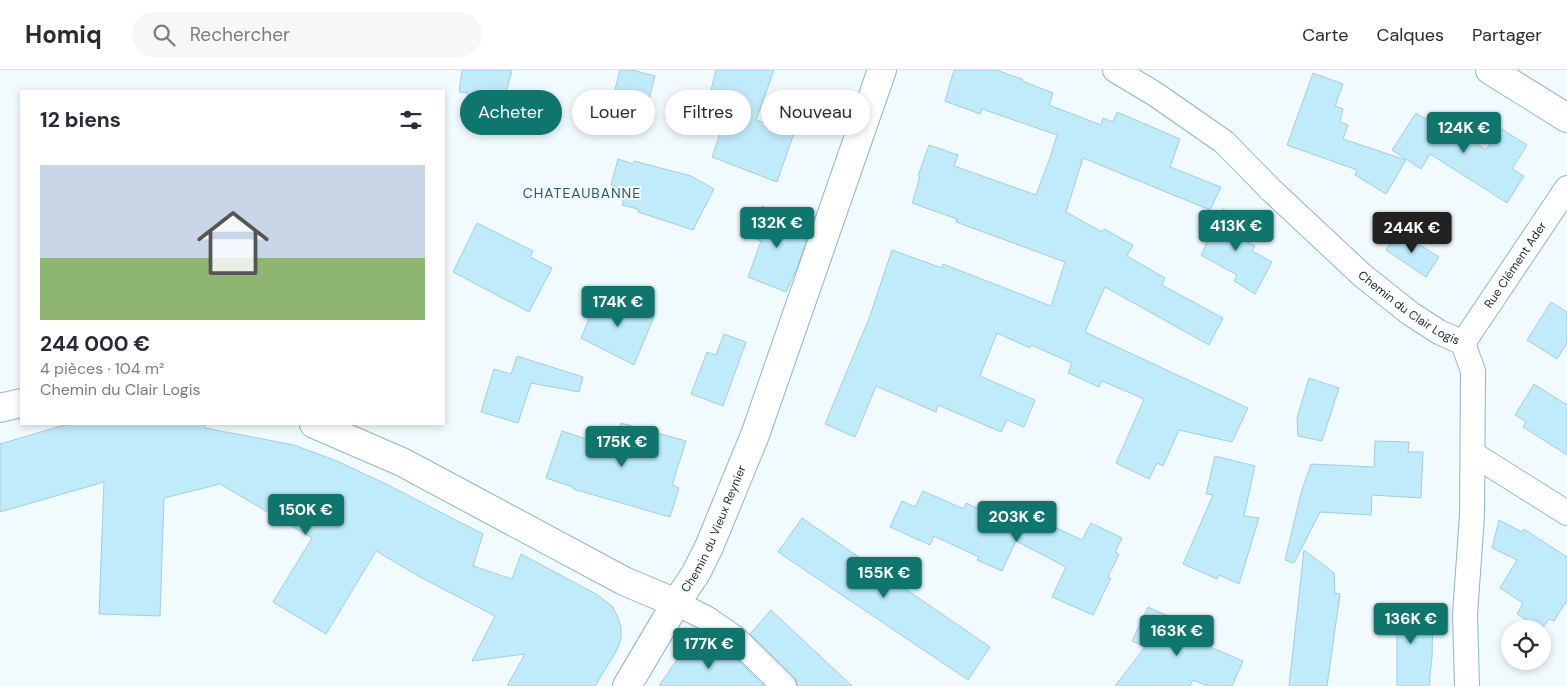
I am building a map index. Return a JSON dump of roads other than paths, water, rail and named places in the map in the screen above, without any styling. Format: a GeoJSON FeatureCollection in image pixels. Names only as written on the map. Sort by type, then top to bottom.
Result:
{"type":"FeatureCollection","features":[{"type":"Feature","properties":{"kind":"street","name":"Chemin du Vieux Reynier"},"geometry":{"type":"LineString","coordinates":[[316,425],[402,462],[624,581],[676,603],[696,573],[709,547],[755,435],[882,70]]}},
{"type":"Feature","properties":{"kind":"street","name":"Chemin du Clair Logis"},"geometry":{"type":"LineString","coordinates":[[1115,70],[1155,94],[1224,142],[1271,190],[1363,276],[1411,314],[1439,332],[1463,343],[1473,371],[1474,454],[1465,615],[1467,686]]}},
{"type":"Feature","properties":{"kind":"street"},"geometry":{"type":"LineString","coordinates":[[1490,70],[1567,118]]}},
{"type":"Feature","properties":{"kind":"street","name":"Rue Clément Ader"},"geometry":{"type":"LineString","coordinates":[[1463,343],[1567,188]]}},
{"type":"Feature","properties":{"kind":"street"},"geometry":{"type":"LineString","coordinates":[[0,408],[20,402]]}},
{"type":"Feature","properties":{"kind":"street"},"geometry":{"type":"LineString","coordinates":[[1474,454],[1567,513]]}},
{"type":"Feature","properties":{"kind":"street"},"geometry":{"type":"LineString","coordinates":[[627,686],[676,603],[706,618],[735,638],[784,686]]}},
{"type":"Feature","properties":{"kind":"district","name":"CHATEAUBANNE"},"geometry":{"type":"Point","coordinates":[582,193]}}]}
